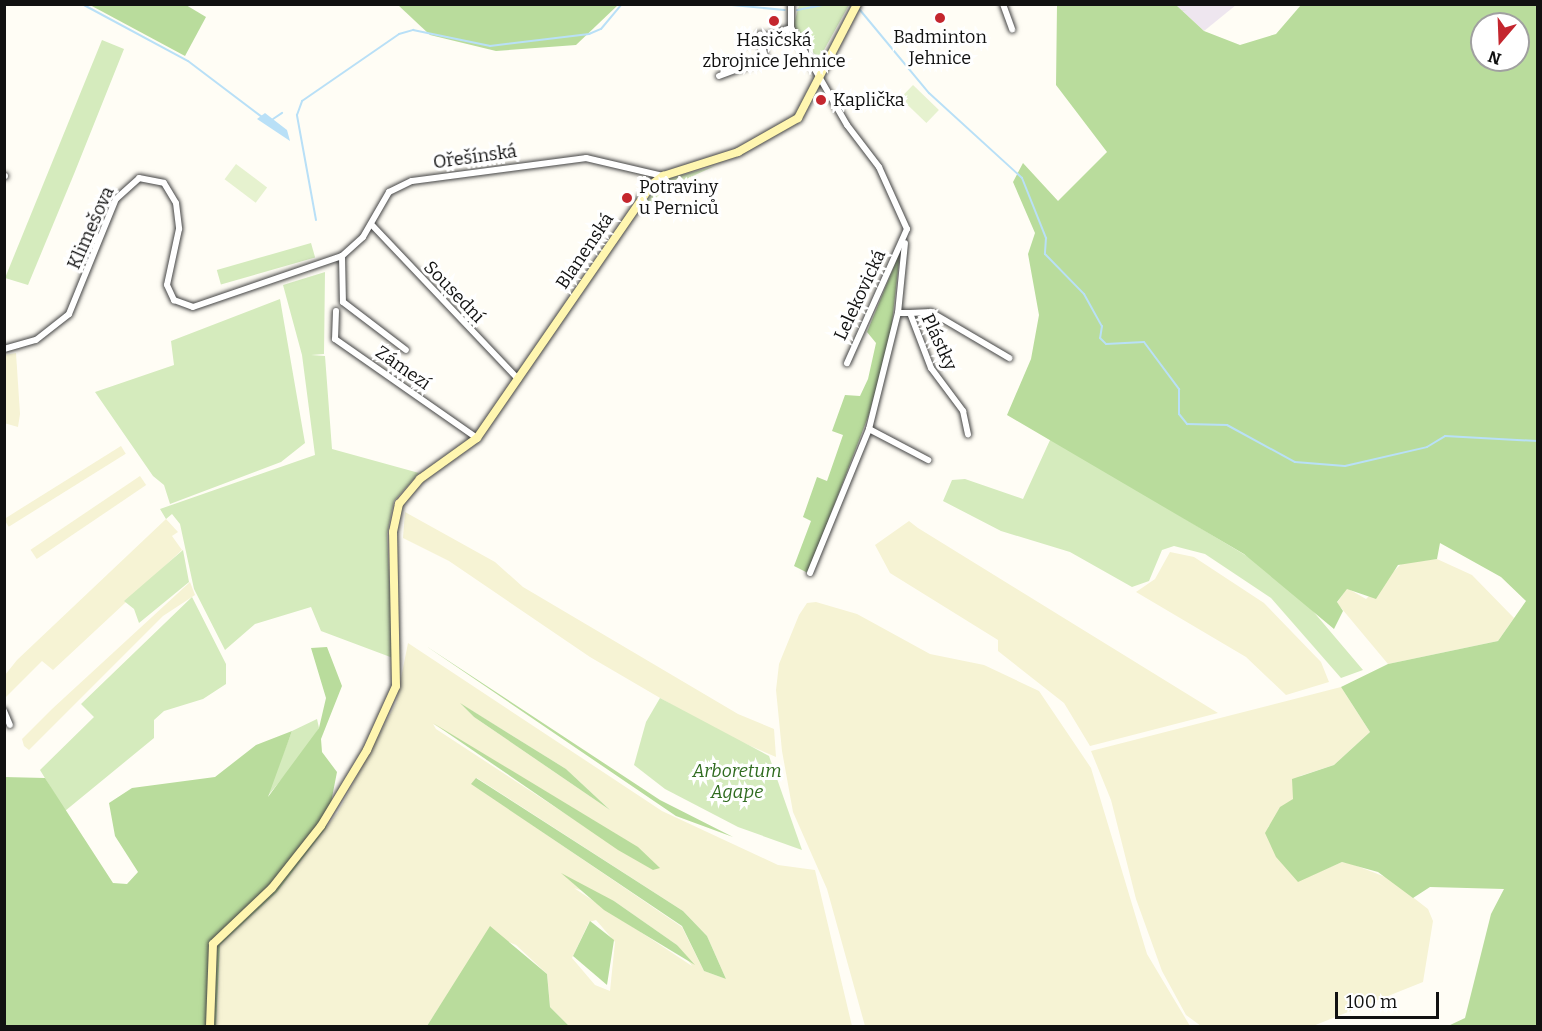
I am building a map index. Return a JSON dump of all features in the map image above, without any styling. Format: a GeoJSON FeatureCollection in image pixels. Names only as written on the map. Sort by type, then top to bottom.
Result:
{"type":"FeatureCollection","features":[{"type":"Feature","properties":{"kind":"street"},"geometry":{"type":"LineString","coordinates":[[742,44],[760,34],[791,28],[791,4]]}},
{"type":"Feature","properties":{"kind":"street"},"geometry":{"type":"LineString","coordinates":[[663,176],[738,152],[789,126],[805,109],[857,4]]}},
{"type":"Feature","properties":{"kind":"street"},"geometry":{"type":"LineString","coordinates":[[1003,4],[1012,29]]}},
{"type":"Feature","properties":{"kind":"street","name":"Lelekovická"},"geometry":{"type":"LineString","coordinates":[[791,28],[819,78],[886,178],[906,223],[898,313]]}},
{"type":"Feature","properties":{"kind":"street"},"geometry":{"type":"LineString","coordinates":[[719,76],[765,60],[760,34]]}},
{"type":"Feature","properties":{"kind":"street","name":"Ořešínská"},"geometry":{"type":"LineString","coordinates":[[326,262],[342,256],[371,224],[389,192],[420,180],[586,158],[663,176]]}},
{"type":"Feature","properties":{"kind":"street","name":"Blanenská"},"geometry":{"type":"LineString","coordinates":[[210,1026],[213,944],[272,888],[321,826],[367,750],[396,686],[393,532],[406,494],[477,438],[663,176]]}},
{"type":"Feature","properties":{"kind":"street","name":"Klimešova"},"geometry":{"type":"LineString","coordinates":[[4,349],[36,340],[69,314],[116,199],[140,178],[164,183],[176,203],[179,229],[167,285],[179,304],[193,307],[326,262]]}},
{"type":"Feature","properties":{"kind":"street","name":"Sousední"},"geometry":{"type":"LineString","coordinates":[[371,224],[518,379]]}},
{"type":"Feature","properties":{"kind":"street","name":"Lelekovická"},"geometry":{"type":"LineString","coordinates":[[847,363],[876,291],[905,243]]}},
{"type":"Feature","properties":{"kind":"street"},"geometry":{"type":"LineString","coordinates":[[342,256],[343,302],[406,350]]}},
{"type":"Feature","properties":{"kind":"street","name":"Zámezí"},"geometry":{"type":"LineString","coordinates":[[336,311],[335,339],[477,438]]}},
{"type":"Feature","properties":{"kind":"street"},"geometry":{"type":"LineString","coordinates":[[910,314],[931,312],[1009,358]]}},
{"type":"Feature","properties":{"kind":"street","name":"Plástky"},"geometry":{"type":"LineString","coordinates":[[810,573],[869,429],[898,313],[910,314],[930,368],[963,411],[968,434]]}},
{"type":"Feature","properties":{"kind":"street"},"geometry":{"type":"LineString","coordinates":[[869,429],[928,460]]}},
{"type":"Feature","properties":{"kind":"street"},"geometry":{"type":"LineString","coordinates":[[4,711],[10,725]]}},
{"type":"Feature","properties":{"kind":"shaded area"},"geometry":{"type":"Polygon","coordinates":[[[1176,5],[1236,5],[1204,31],[1176,5]]]}},
{"type":"Feature","properties":{"kind":"shaded area"},"geometry":{"type":"Polygon","coordinates":[[[16,353],[20,414],[18,427],[4,423],[5,355],[16,353]]]}},
{"type":"Feature","properties":{"kind":"shaded area"},"geometry":{"type":"Polygon","coordinates":[[[121,446],[126,454],[9,527],[4,519],[121,446]]]}},
{"type":"Feature","properties":{"kind":"shaded area"},"geometry":{"type":"Polygon","coordinates":[[[140,476],[146,485],[37,559],[31,550],[140,476]]]}},
{"type":"Feature","properties":{"kind":"shaded area"},"geometry":{"type":"Polygon","coordinates":[[[405,512],[495,562],[523,587],[738,714],[774,729],[776,757],[720,733],[590,657],[449,561],[403,538],[405,512]]]}},
{"type":"Feature","properties":{"kind":"shaded area"},"geometry":{"type":"Polygon","coordinates":[[[166,519],[178,532],[172,536],[182,550],[53,670],[42,661],[6,697],[5,675],[17,660],[166,519]]]}},
{"type":"Feature","properties":{"kind":"shaded area"},"geometry":{"type":"Polygon","coordinates":[[[909,521],[1218,713],[1090,746],[1064,703],[998,651],[998,640],[890,573],[875,545],[909,521]]]}},
{"type":"Feature","properties":{"kind":"shaded area"},"geometry":{"type":"Polygon","coordinates":[[[1170,552],[1194,557],[1264,603],[1321,662],[1329,682],[1286,695],[1246,657],[1136,592],[1155,579],[1170,552]]]}},
{"type":"Feature","properties":{"kind":"shaded area"},"geometry":{"type":"Polygon","coordinates":[[[1437,559],[1472,575],[1514,618],[1498,641],[1388,664],[1337,603],[1347,588],[1366,599],[1402,563],[1437,559]]]}},
{"type":"Feature","properties":{"kind":"shaded area"},"geometry":{"type":"Polygon","coordinates":[[[190,582],[195,595],[163,616],[29,750],[24,746],[22,739],[52,709],[190,582]]]}},
{"type":"Feature","properties":{"kind":"shaded area"},"geometry":{"type":"Polygon","coordinates":[[[816,602],[857,614],[930,654],[984,665],[1039,691],[1091,768],[1147,954],[1190,1026],[865,1026],[827,889],[793,812],[782,751],[776,690],[779,664],[799,615],[807,603],[816,602]]]}},
{"type":"Feature","properties":{"kind":"shaded area"},"geometry":{"type":"Polygon","coordinates":[[[408,643],[662,811],[778,865],[815,870],[852,1026],[569,1026],[550,1007],[547,974],[516,945],[487,933],[427,1026],[216,1026],[220,945],[277,891],[338,812],[396,703],[408,643]],[[461,704],[474,717],[610,810],[566,769],[461,704]],[[433,724],[436,729],[633,858],[626,841],[433,724]],[[477,778],[472,784],[682,927],[704,971],[726,979],[707,936],[683,911],[477,778]],[[574,888],[692,966],[677,945],[614,901],[574,888]],[[596,920],[589,922],[572,958],[595,985],[610,991],[615,942],[596,920]]]}},
{"type":"Feature","properties":{"kind":"shaded area"},"geometry":{"type":"Polygon","coordinates":[[[1341,687],[1370,732],[1334,765],[1300,776],[1293,799],[1268,827],[1305,878],[1342,862],[1352,864],[1388,878],[1428,909],[1433,921],[1423,982],[1313,1026],[1201,1026],[1186,1015],[1162,971],[1136,899],[1111,800],[1091,751],[1341,687]]]}},
{"type":"Feature","properties":{"kind":"green space"},"geometry":{"type":"Polygon","coordinates":[[[90,5],[186,5],[206,17],[185,56],[90,5]]]}},
{"type":"Feature","properties":{"kind":"green space"},"geometry":{"type":"Polygon","coordinates":[[[398,5],[618,5],[576,45],[496,51],[430,35],[398,5]]]}},
{"type":"Feature","properties":{"kind":"green space"},"geometry":{"type":"Polygon","coordinates":[[[799,5],[849,5],[819,59],[798,35],[794,24],[799,5]]]}},
{"type":"Feature","properties":{"kind":"green space"},"geometry":{"type":"Polygon","coordinates":[[[1057,5],[1176,5],[1204,31],[1240,45],[1276,34],[1301,5],[1537,5],[1537,1026],[1448,1026],[1465,1018],[1491,914],[1504,889],[1430,887],[1413,898],[1378,872],[1342,862],[1298,882],[1276,857],[1265,833],[1280,807],[1293,799],[1292,779],[1334,765],[1370,732],[1341,687],[1388,664],[1498,641],[1526,601],[1501,577],[1440,543],[1437,559],[1398,565],[1376,599],[1347,589],[1337,602],[1343,611],[1334,629],[1244,554],[1007,415],[1031,359],[1039,315],[1028,254],[1035,233],[1013,182],[1023,163],[1058,201],[1107,152],[1056,85],[1057,5]]]}},
{"type":"Feature","properties":{"kind":"green space"},"geometry":{"type":"Polygon","coordinates":[[[102,40],[124,49],[74,174],[28,285],[5,278],[102,40]]]}},
{"type":"Feature","properties":{"kind":"green space"},"geometry":{"type":"Polygon","coordinates":[[[913,85],[939,110],[926,123],[900,98],[913,85]]]}},
{"type":"Feature","properties":{"kind":"green space"},"geometry":{"type":"Polygon","coordinates":[[[236,164],[267,187],[256,203],[225,179],[236,164]]]}},
{"type":"Feature","properties":{"kind":"green space"},"geometry":{"type":"Polygon","coordinates":[[[715,166],[664,189],[648,207],[644,203],[668,179],[715,166]]]}},
{"type":"Feature","properties":{"kind":"green space"},"geometry":{"type":"Polygon","coordinates":[[[311,243],[315,257],[221,284],[217,270],[311,243]]]}},
{"type":"Feature","properties":{"kind":"green space"},"geometry":{"type":"Polygon","coordinates":[[[900,252],[890,341],[868,417],[808,573],[794,566],[811,521],[803,517],[817,477],[827,481],[843,435],[832,431],[845,395],[860,396],[868,379],[876,343],[867,332],[900,252]]]}},
{"type":"Feature","properties":{"kind":"green space"},"geometry":{"type":"Polygon","coordinates":[[[325,272],[324,354],[311,355],[325,356],[332,449],[419,473],[394,501],[387,534],[393,658],[321,631],[311,607],[255,624],[225,650],[194,589],[180,524],[172,514],[166,519],[160,509],[315,455],[302,355],[283,285],[325,272]]]}},
{"type":"Feature","properties":{"kind":"green space"},"geometry":{"type":"Polygon","coordinates":[[[280,299],[305,443],[281,462],[170,504],[164,485],[153,476],[95,392],[174,365],[171,341],[280,299]]]}},
{"type":"Feature","properties":{"kind":"green space"},"geometry":{"type":"Polygon","coordinates":[[[1051,438],[1255,561],[1301,597],[1363,670],[1341,678],[1271,598],[1205,554],[1174,546],[1162,550],[1149,581],[1132,587],[1070,552],[1001,531],[943,501],[952,480],[965,479],[1023,499],[1051,438]]]}},
{"type":"Feature","properties":{"kind":"green space"},"geometry":{"type":"Polygon","coordinates":[[[183,550],[189,582],[139,623],[134,609],[124,601],[183,550]]]}},
{"type":"Feature","properties":{"kind":"green space"},"geometry":{"type":"Polygon","coordinates":[[[192,597],[226,664],[226,684],[203,699],[164,711],[154,720],[154,738],[65,811],[40,770],[94,717],[81,704],[192,597]]]}},
{"type":"Feature","properties":{"kind":"green space"},"geometry":{"type":"Polygon","coordinates":[[[426,646],[660,800],[733,837],[676,816],[426,646]]]}},
{"type":"Feature","properties":{"kind":"green space"},"geometry":{"type":"Polygon","coordinates":[[[327,647],[342,686],[321,739],[322,752],[337,772],[326,828],[277,892],[220,945],[216,1026],[5,1026],[4,777],[45,778],[113,883],[127,884],[138,872],[115,836],[109,803],[132,788],[215,777],[256,745],[292,731],[268,797],[319,728],[326,698],[311,648],[327,647]]]}},
{"type":"Feature","properties":{"kind":"green space","name":"Arboretum Agape"},"geometry":{"type":"Polygon","coordinates":[[[660,698],[769,756],[802,850],[738,827],[665,789],[634,765],[646,722],[660,698]]]}},
{"type":"Feature","properties":{"kind":"green space"},"geometry":{"type":"Polygon","coordinates":[[[460,703],[566,769],[610,810],[474,717],[460,703]]]}},
{"type":"Feature","properties":{"kind":"green space"},"geometry":{"type":"Polygon","coordinates":[[[317,719],[319,728],[305,751],[266,798],[292,731],[317,719]]]}},
{"type":"Feature","properties":{"kind":"green space"},"geometry":{"type":"Polygon","coordinates":[[[433,723],[638,847],[660,868],[653,870],[618,850],[433,723]]]}},
{"type":"Feature","properties":{"kind":"green space"},"geometry":{"type":"Polygon","coordinates":[[[476,778],[683,911],[707,936],[726,979],[704,971],[682,926],[471,784],[476,778]]]}},
{"type":"Feature","properties":{"kind":"green space"},"geometry":{"type":"Polygon","coordinates":[[[561,873],[614,901],[677,945],[695,965],[604,910],[561,873]]]}},
{"type":"Feature","properties":{"kind":"green space"},"geometry":{"type":"Polygon","coordinates":[[[590,921],[614,940],[607,985],[573,956],[590,921]]]}},
{"type":"Feature","properties":{"kind":"green space"},"geometry":{"type":"Polygon","coordinates":[[[490,926],[547,974],[550,1007],[569,1026],[427,1026],[490,926]]]}},
{"type":"Feature","properties":{"kind":"water"},"geometry":{"type":"Polygon","coordinates":[[[265,113],[287,130],[290,141],[257,119],[265,113]]]}},
{"type":"Feature","properties":{"kind":"waterway"},"geometry":{"type":"LineString","coordinates":[[82,4],[188,61],[262,117]]}},
{"type":"Feature","properties":{"kind":"waterway"},"geometry":{"type":"LineString","coordinates":[[316,220],[297,115],[302,101],[399,34],[413,30],[490,46],[589,34],[601,29],[622,4]]}},
{"type":"Feature","properties":{"kind":"waterway"},"geometry":{"type":"LineString","coordinates":[[721,4],[785,10]]}},
{"type":"Feature","properties":{"kind":"waterway"},"geometry":{"type":"LineString","coordinates":[[797,10],[829,4]]}},
{"type":"Feature","properties":{"kind":"waterway"},"geometry":{"type":"LineString","coordinates":[[860,10],[929,93],[1022,178],[1046,238],[1045,254],[1084,294],[1102,326],[1100,338],[1106,344],[1144,342],[1179,389],[1179,414],[1187,424],[1227,425],[1295,462],[1345,466],[1427,447],[1445,436],[1538,441]]}},
{"type":"Feature","properties":{"kind":"waterway"},"geometry":{"type":"LineString","coordinates":[[273,119],[282,113]]}},
{"type":"Feature","properties":{"kind":"place","name":"Badminton Jehnice"},"geometry":{"type":"Point","coordinates":[940,18]}},
{"type":"Feature","properties":{"kind":"place","name":"Hasičská zbrojnice Jehnice"},"geometry":{"type":"Point","coordinates":[774,21]}},
{"type":"Feature","properties":{"kind":"place","name":"Kaplička"},"geometry":{"type":"Point","coordinates":[821,100]}},
{"type":"Feature","properties":{"kind":"place","name":"Potraviny u Perniců"},"geometry":{"type":"Point","coordinates":[627,198]}}]}
